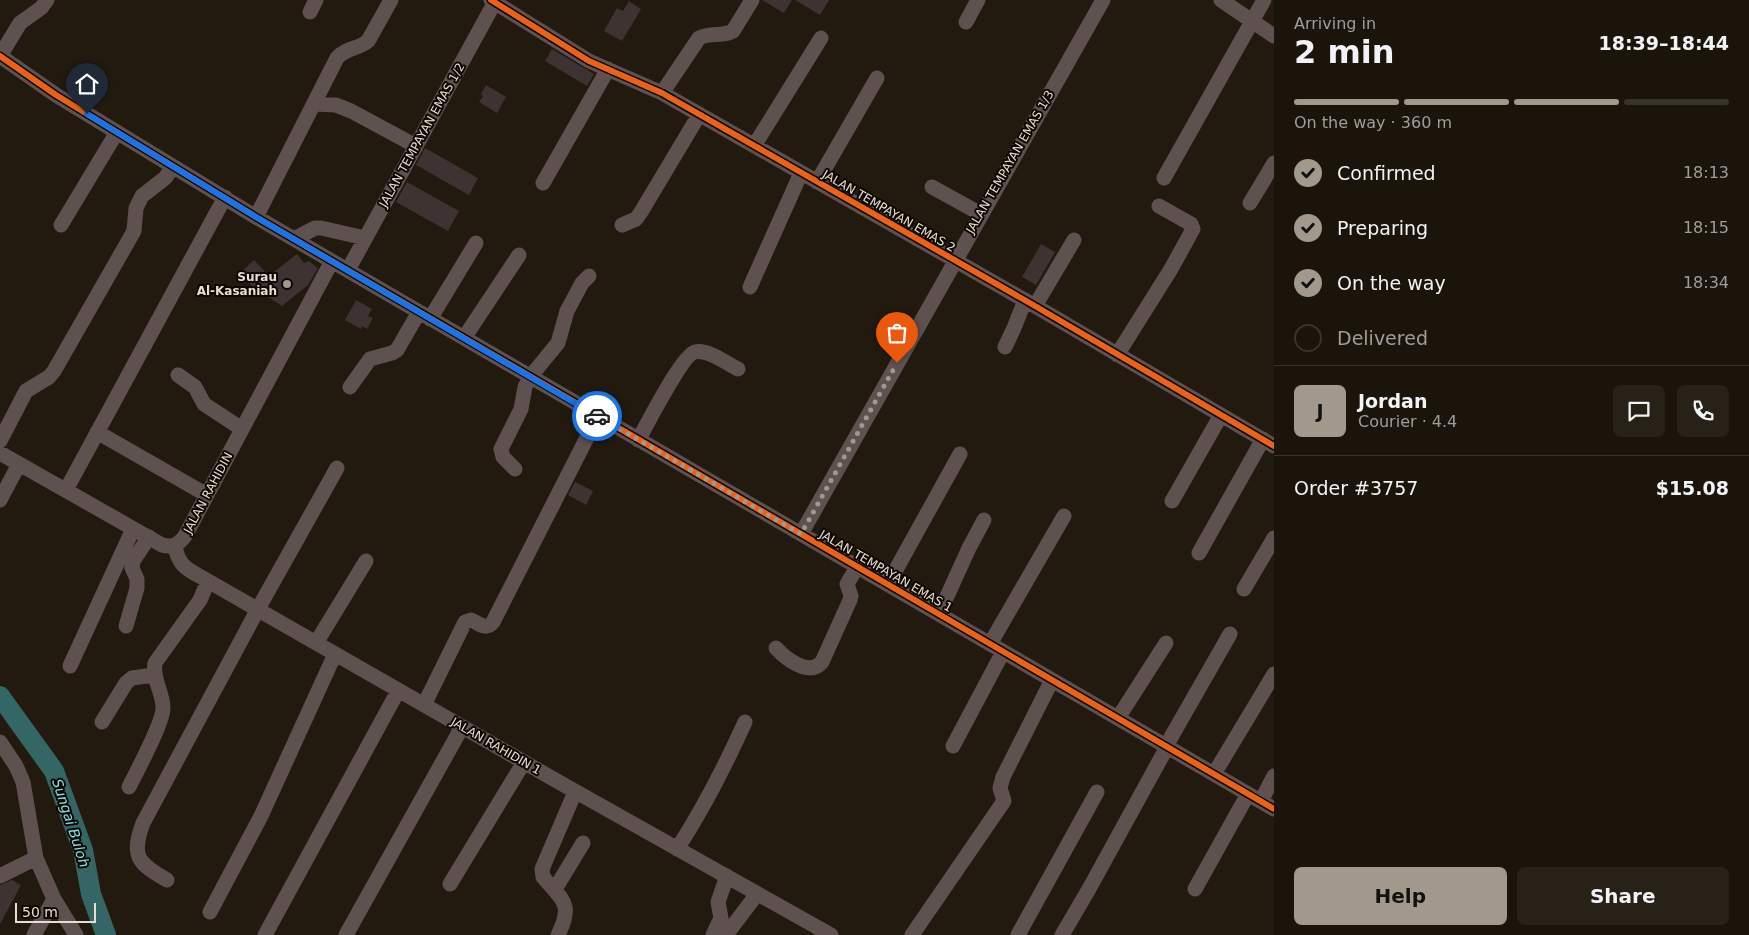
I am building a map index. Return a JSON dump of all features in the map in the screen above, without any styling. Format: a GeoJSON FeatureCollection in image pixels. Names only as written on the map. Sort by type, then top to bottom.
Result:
{"type":"FeatureCollection","features":[{"type":"Feature","properties":{"kind":"street"},"geometry":{"type":"LineString","coordinates":[[0,56],[20,23],[41,8],[47,0]]}},
{"type":"Feature","properties":{"kind":"street"},"geometry":{"type":"LineString","coordinates":[[256,217],[337,58],[343,51],[368,41],[391,0]]}},
{"type":"Feature","properties":{"kind":"street"},"geometry":{"type":"LineString","coordinates":[[662,93],[699,38],[733,31],[752,0]]}},
{"type":"Feature","properties":{"kind":"street"},"geometry":{"type":"LineString","coordinates":[[966,22],[978,0]]}},
{"type":"Feature","properties":{"kind":"street","name":"JALAN TEMPAYAN EMAS 1/3"},"geometry":{"type":"LineString","coordinates":[[801,534],[1103,0]]}},
{"type":"Feature","properties":{"kind":"street"},"geometry":{"type":"LineString","coordinates":[[1221,0],[1274,36]]}},
{"type":"Feature","properties":{"kind":"street"},"geometry":{"type":"LineString","coordinates":[[1164,178],[1264,0]]}},
{"type":"Feature","properties":{"kind":"street","name":"JALAN TEMPAYAN EMAS 2"},"geometry":{"type":"LineString","coordinates":[[494,1],[589,61],[662,93],[1269,442]]}},
{"type":"Feature","properties":{"kind":"street","name":"JALAN TEMPAYAN EMAS 1/2"},"geometry":{"type":"LineString","coordinates":[[348,270],[494,1]]}},
{"type":"Feature","properties":{"kind":"street"},"geometry":{"type":"LineString","coordinates":[[754,146],[821,38]]}},
{"type":"Feature","properties":{"kind":"street","name":"JALAN TEMPAYAN EMAS 1"},"geometry":{"type":"LineString","coordinates":[[0,56],[56,95],[256,217],[1261,801]]}},
{"type":"Feature","properties":{"kind":"street"},"geometry":{"type":"LineString","coordinates":[[543,183],[608,69]]}},
{"type":"Feature","properties":{"kind":"street"},"geometry":{"type":"LineString","coordinates":[[816,182],[877,78]]}},
{"type":"Feature","properties":{"kind":"street"},"geometry":{"type":"LineString","coordinates":[[314,104],[336,105],[351,111],[416,146]]}},
{"type":"Feature","properties":{"kind":"street"},"geometry":{"type":"LineString","coordinates":[[622,225],[636,219],[641,212],[700,115]]}},
{"type":"Feature","properties":{"kind":"street"},"geometry":{"type":"LineString","coordinates":[[61,225],[117,132]]}},
{"type":"Feature","properties":{"kind":"street"},"geometry":{"type":"LineString","coordinates":[[1250,203],[1274,163]]}},
{"type":"Feature","properties":{"kind":"street"},"geometry":{"type":"LineString","coordinates":[[0,441],[26,392],[49,377],[54,371],[134,231],[136,208],[142,196],[165,178],[173,166]]}},
{"type":"Feature","properties":{"kind":"street"},"geometry":{"type":"LineString","coordinates":[[750,287],[801,173]]}},
{"type":"Feature","properties":{"kind":"street"},"geometry":{"type":"LineString","coordinates":[[932,187],[981,214]]}},
{"type":"Feature","properties":{"kind":"street"},"geometry":{"type":"LineString","coordinates":[[66,490],[225,197]]}},
{"type":"Feature","properties":{"kind":"street"},"geometry":{"type":"LineString","coordinates":[[1117,355],[1171,269],[1193,229],[1190,224],[1159,206]]}},
{"type":"Feature","properties":{"kind":"street"},"geometry":{"type":"LineString","coordinates":[[294,239],[315,228],[365,238]]}},
{"type":"Feature","properties":{"kind":"street"},"geometry":{"type":"LineString","coordinates":[[1005,347],[1014,328],[1030,303],[1074,240]]}},
{"type":"Feature","properties":{"kind":"street"},"geometry":{"type":"LineString","coordinates":[[350,387],[370,359],[397,350],[476,244]]}},
{"type":"Feature","properties":{"kind":"street"},"geometry":{"type":"LineString","coordinates":[[464,338],[519,255]]}},
{"type":"Feature","properties":{"kind":"street","name":"JALAN RAHIDIN"},"geometry":{"type":"LineString","coordinates":[[0,454],[162,545],[175,546],[185,536],[332,261]]}},
{"type":"Feature","properties":{"kind":"street"},"geometry":{"type":"LineString","coordinates":[[514,469],[503,458],[501,450],[521,409],[525,387],[530,377],[558,343],[567,311],[582,283],[589,276]]}},
{"type":"Feature","properties":{"kind":"street"},"geometry":{"type":"LineString","coordinates":[[638,440],[688,355],[695,352],[704,353],[738,369]]}},
{"type":"Feature","properties":{"kind":"street"},"geometry":{"type":"LineString","coordinates":[[178,375],[195,387],[204,404],[242,429]]}},
{"type":"Feature","properties":{"kind":"street"},"geometry":{"type":"LineString","coordinates":[[1172,501],[1221,415]]}},
{"type":"Feature","properties":{"kind":"street"},"geometry":{"type":"LineString","coordinates":[[424,705],[465,622],[471,620],[485,627],[493,622],[598,416]]}},
{"type":"Feature","properties":{"kind":"street"},"geometry":{"type":"LineString","coordinates":[[97,432],[207,495]]}},
{"type":"Feature","properties":{"kind":"street"},"geometry":{"type":"LineString","coordinates":[[1199,553],[1269,442]]}},
{"type":"Feature","properties":{"kind":"street"},"geometry":{"type":"LineString","coordinates":[[888,584],[960,454]]}},
{"type":"Feature","properties":{"kind":"street"},"geometry":{"type":"LineString","coordinates":[[0,500],[19,464]]}},
{"type":"Feature","properties":{"kind":"street"},"geometry":{"type":"LineString","coordinates":[[167,880],[155,873],[139,857],[136,849],[137,841],[148,814],[258,609],[337,468]]}},
{"type":"Feature","properties":{"kind":"street"},"geometry":{"type":"LineString","coordinates":[[953,746],[997,648],[1064,516]]}},
{"type":"Feature","properties":{"kind":"street"},"geometry":{"type":"LineString","coordinates":[[939,614],[984,520]]}},
{"type":"Feature","properties":{"kind":"street"},"geometry":{"type":"LineString","coordinates":[[70,666],[133,528]]}},
{"type":"Feature","properties":{"kind":"street"},"geometry":{"type":"LineString","coordinates":[[126,626],[137,588],[137,579],[132,568],[133,561],[149,537]]}},
{"type":"Feature","properties":{"kind":"street"},"geometry":{"type":"LineString","coordinates":[[1244,589],[1274,538]]}},
{"type":"Feature","properties":{"kind":"street","name":"JALAN RAHIDIN 1"},"geometry":{"type":"LineString","coordinates":[[175,546],[180,563],[208,582],[575,792],[831,935]]}},
{"type":"Feature","properties":{"kind":"street"},"geometry":{"type":"LineString","coordinates":[[316,643],[366,561]]}},
{"type":"Feature","properties":{"kind":"street"},"geometry":{"type":"LineString","coordinates":[[776,648],[783,655],[805,667],[812,669],[818,667],[850,600],[851,596],[846,586],[857,566]]}},
{"type":"Feature","properties":{"kind":"street"},"geometry":{"type":"LineString","coordinates":[[129,787],[163,714],[162,697],[154,675],[155,663],[200,600],[208,582]]}},
{"type":"Feature","properties":{"kind":"street"},"geometry":{"type":"LineString","coordinates":[[1062,935],[1230,634]]}},
{"type":"Feature","properties":{"kind":"street"},"geometry":{"type":"LineString","coordinates":[[1118,718],[1166,643]]}},
{"type":"Feature","properties":{"kind":"street"},"geometry":{"type":"LineString","coordinates":[[210,912],[261,816],[335,654]]}},
{"type":"Feature","properties":{"kind":"street"},"geometry":{"type":"LineString","coordinates":[[1214,774],[1274,674]]}},
{"type":"Feature","properties":{"kind":"street"},"geometry":{"type":"LineString","coordinates":[[102,722],[126,683],[132,678],[154,675]]}},
{"type":"Feature","properties":{"kind":"street"},"geometry":{"type":"LineString","coordinates":[[912,935],[1004,801],[1000,788],[1003,777],[1052,680]]}},
{"type":"Feature","properties":{"kind":"street"},"geometry":{"type":"LineString","coordinates":[[264,935],[398,691]]}},
{"type":"Feature","properties":{"kind":"street"},"geometry":{"type":"LineString","coordinates":[[677,849],[699,815],[722,773],[745,722]]}},
{"type":"Feature","properties":{"kind":"street"},"geometry":{"type":"LineString","coordinates":[[346,935],[462,727]]}},
{"type":"Feature","properties":{"kind":"street"},"geometry":{"type":"LineString","coordinates":[[0,742],[16,766],[23,782],[36,858],[54,899],[76,935]]}},
{"type":"Feature","properties":{"kind":"street"},"geometry":{"type":"LineString","coordinates":[[450,884],[524,762]]}},
{"type":"Feature","properties":{"kind":"street"},"geometry":{"type":"LineString","coordinates":[[1195,889],[1261,801],[1274,776]]}},
{"type":"Feature","properties":{"kind":"street"},"geometry":{"type":"LineString","coordinates":[[558,935],[565,919],[566,910],[555,889],[543,877],[542,870],[575,792]]}},
{"type":"Feature","properties":{"kind":"street"},"geometry":{"type":"LineString","coordinates":[[1018,935],[1097,792]]}},
{"type":"Feature","properties":{"kind":"street"},"geometry":{"type":"LineString","coordinates":[[555,889],[583,843]]}},
{"type":"Feature","properties":{"kind":"street"},"geometry":{"type":"LineString","coordinates":[[0,876],[36,858]]}},
{"type":"Feature","properties":{"kind":"street"},"geometry":{"type":"LineString","coordinates":[[713,935],[721,918],[718,902],[727,876]]}},
{"type":"Feature","properties":{"kind":"street"},"geometry":{"type":"LineString","coordinates":[[726,935],[757,894]]}},
{"type":"Feature","properties":{"kind":"street"},"geometry":{"type":"LineString","coordinates":[[34,935],[54,899]]}},
{"type":"Feature","properties":{"kind":"building"},"geometry":{"type":"Polygon","coordinates":[[[762,0],[792,0],[784,13],[762,0]]]}},
{"type":"Feature","properties":{"kind":"building"},"geometry":{"type":"Polygon","coordinates":[[[795,0],[829,0],[820,15],[795,0]]]}},
{"type":"Feature","properties":{"kind":"building"},"geometry":{"type":"Polygon","coordinates":[[[629,1],[641,9],[622,41],[604,31],[617,8],[623,11],[629,1]]]}},
{"type":"Feature","properties":{"kind":"building"},"geometry":{"type":"Polygon","coordinates":[[[552,49],[594,74],[587,86],[545,61],[552,49]]]}},
{"type":"Feature","properties":{"kind":"building"},"geometry":{"type":"Polygon","coordinates":[[[486,85],[506,97],[497,113],[479,102],[486,85]]]}},
{"type":"Feature","properties":{"kind":"building"},"geometry":{"type":"Polygon","coordinates":[[[425,148],[478,178],[469,195],[416,165],[425,148]]]}},
{"type":"Feature","properties":{"kind":"building"},"geometry":{"type":"Polygon","coordinates":[[[407,182],[459,211],[448,231],[396,202],[407,182]]]}},
{"type":"Feature","properties":{"kind":"building"},"geometry":{"type":"Polygon","coordinates":[[[1041,244],[1055,252],[1036,285],[1022,277],[1041,244]]]}},
{"type":"Feature","properties":{"kind":"building","name":"Surau Al-Kasaniah"},"geometry":{"type":"Polygon","coordinates":[[[297,254],[304,263],[309,261],[318,268],[308,285],[282,306],[253,287],[240,273],[254,260],[269,276],[297,254]]]}},
{"type":"Feature","properties":{"kind":"building"},"geometry":{"type":"Polygon","coordinates":[[[356,300],[372,309],[368,316],[373,318],[367,329],[362,326],[361,329],[345,320],[356,300]]]}},
{"type":"Feature","properties":{"kind":"building"},"geometry":{"type":"Polygon","coordinates":[[[575,482],[593,491],[586,505],[568,495],[575,482]]]}},
{"type":"Feature","properties":{"kind":"building"},"geometry":{"type":"Polygon","coordinates":[[[12,880],[21,885],[0,924],[0,885],[12,880]]]}},
{"type":"Feature","properties":{"kind":"waterway","name":"Sungai Buloh"},"geometry":{"type":"LineString","coordinates":[[0,696],[54,771],[83,850],[91,894],[106,935]]}},
{"type":"Feature","properties":{"kind":"cycle path"},"geometry":{"type":"LineString","coordinates":[[491,0],[589,61],[662,93],[1035,306],[1274,446]]}},
{"type":"Feature","properties":{"kind":"cycle path"},"geometry":{"type":"LineString","coordinates":[[0,56],[56,95],[256,217],[1274,809]]}},
{"type":"Feature","properties":{"kind":"way so far"},"geometry":{"type":"LineString","coordinates":[[597,416],[801,534],[897,363]]}},
{"type":"Feature","properties":{"kind":"place","name":"Surau Al-Kasaniah"},"geometry":{"type":"Point","coordinates":[287,284]}},
{"type":"Feature","properties":{"kind":"route"},"geometry":{"type":"LineString","coordinates":[[87,114],[256,217],[597,416]]}}]}
